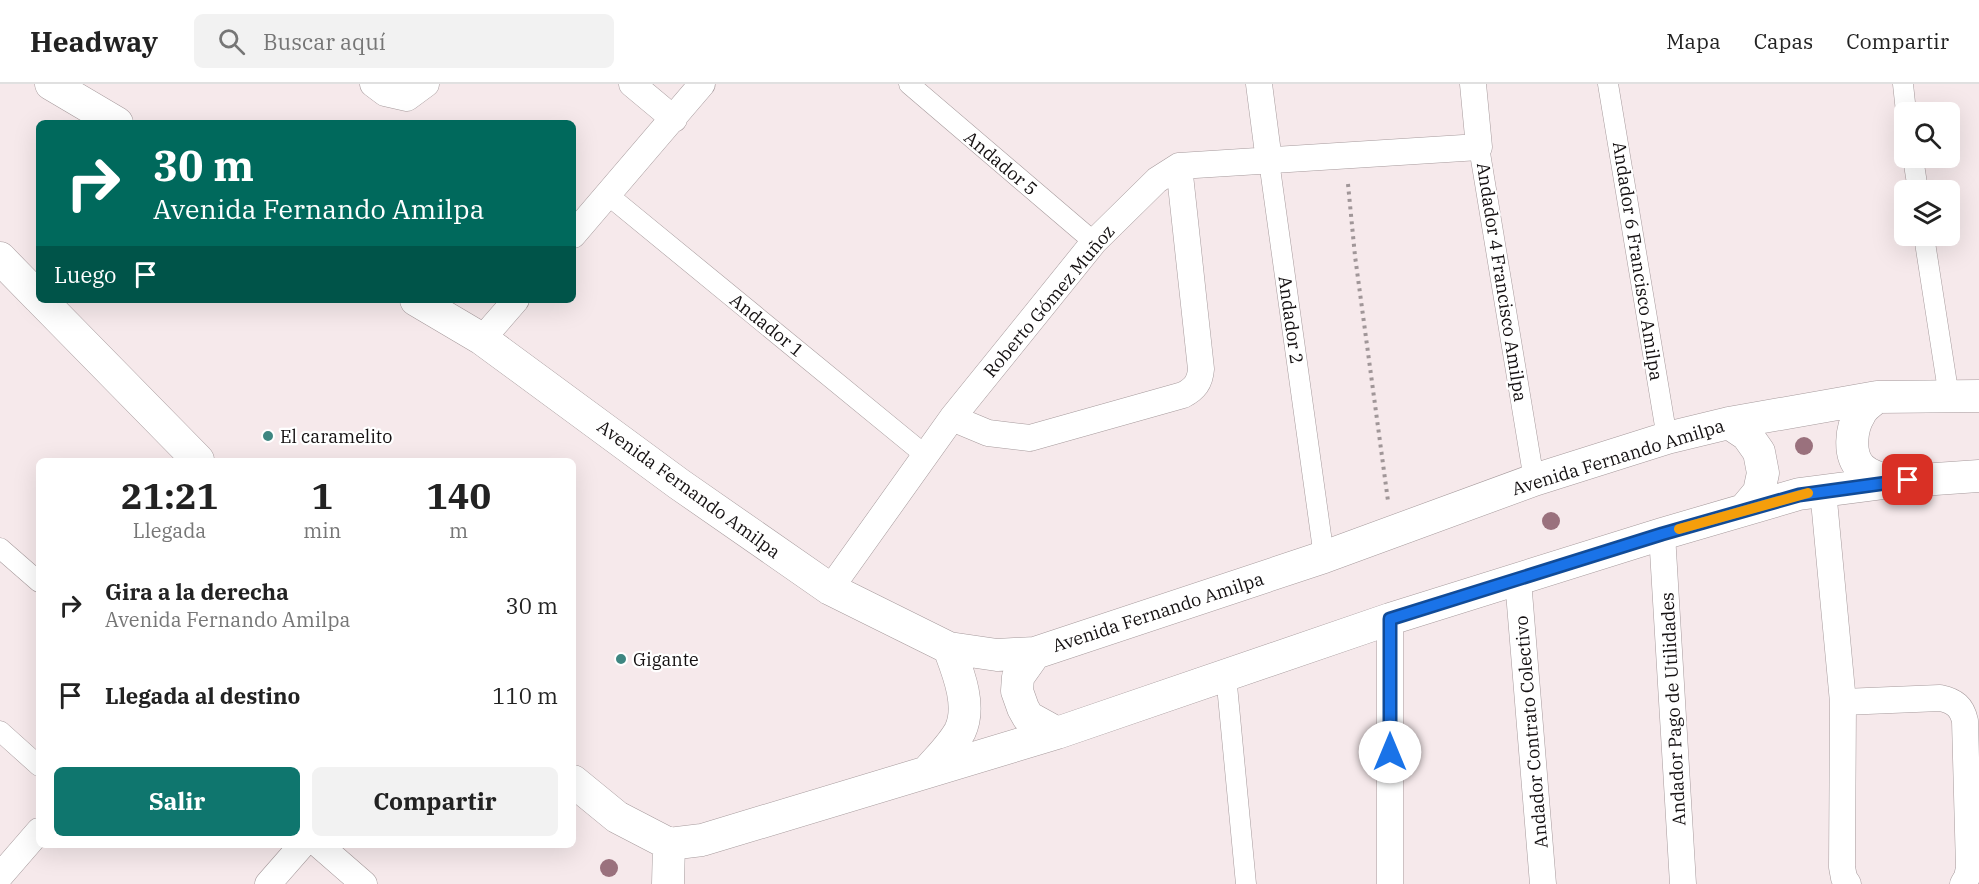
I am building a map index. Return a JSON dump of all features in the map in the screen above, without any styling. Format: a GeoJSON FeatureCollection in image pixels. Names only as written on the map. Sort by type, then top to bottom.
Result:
{"type":"FeatureCollection","features":[{"type":"Feature","properties":{"kind":"street"},"geometry":{"type":"LineString","coordinates":[[51,84],[112,120]]}},
{"type":"Feature","properties":{"kind":"street"},"geometry":{"type":"LineString","coordinates":[[373,84],[385,93],[407,98],[426,84]]}},
{"type":"Feature","properties":{"kind":"street"},"geometry":{"type":"LineString","coordinates":[[632,84],[674,119]]}},
{"type":"Feature","properties":{"kind":"street"},"geometry":{"type":"LineString","coordinates":[[576,232],[702,84]]}},
{"type":"Feature","properties":{"kind":"street","name":"Andador 5"},"geometry":{"type":"LineString","coordinates":[[909,84],[1094,242]]}},
{"type":"Feature","properties":{"kind":"street","name":"Andador 2"},"geometry":{"type":"LineString","coordinates":[[1259,84],[1324,557]]}},
{"type":"Feature","properties":{"kind":"street","name":"Andador 4 Francisco Amilpa"},"geometry":{"type":"LineString","coordinates":[[1473,84],[1479,147],[1534,480]]}},
{"type":"Feature","properties":{"kind":"street","name":"Andador 6 Francisco Amilpa"},"geometry":{"type":"LineString","coordinates":[[1608,84],[1667,438]]}},
{"type":"Feature","properties":{"kind":"street"},"geometry":{"type":"LineString","coordinates":[[1903,84],[1905,102]]}},
{"type":"Feature","properties":{"kind":"street"},"geometry":{"type":"LineString","coordinates":[[952,418],[988,433],[1030,438],[1183,395],[1197,385],[1201,369],[1179,166],[1479,147]]}},
{"type":"Feature","properties":{"kind":"street","name":"Roberto Gómez Muñoz"},"geometry":{"type":"LineString","coordinates":[[830,589],[952,418],[1094,242],[1157,180],[1179,166]]}},
{"type":"Feature","properties":{"kind":"street","name":"Andador 1"},"geometry":{"type":"LineString","coordinates":[[608,195],[925,456]]}},
{"type":"Feature","properties":{"kind":"street"},"geometry":{"type":"LineString","coordinates":[[1926,246],[1964,396]]}},
{"type":"Feature","properties":{"kind":"street"},"geometry":{"type":"LineString","coordinates":[[0,258],[36,295]]}},
{"type":"Feature","properties":{"kind":"street"},"geometry":{"type":"LineString","coordinates":[[44,303],[196,458]]}},
{"type":"Feature","properties":{"kind":"street","name":"Avenida Fernando Amilpa"},"geometry":{"type":"LineString","coordinates":[[421,303],[482,339],[679,484],[830,589],[949,648],[997,655],[1035,653],[1324,557],[1534,480],[1667,438],[1729,423],[1876,397],[1964,396]]}},
{"type":"Feature","properties":{"kind":"street"},"geometry":{"type":"LineString","coordinates":[[482,339],[513,303]]}},
{"type":"Feature","properties":{"kind":"street"},"geometry":{"type":"LineString","coordinates":[[1876,397],[1860,412],[1854,427],[1852,436],[1854,454],[1860,467],[1872,476],[1892,482]]}},
{"type":"Feature","properties":{"kind":"street"},"geometry":{"type":"LineString","coordinates":[[1729,423],[1748,435],[1759,452],[1763,473],[1759,492],[1744,510]]}},
{"type":"Feature","properties":{"kind":"street"},"geometry":{"type":"LineString","coordinates":[[576,783],[617,817],[669,844],[702,840],[1057,733],[1390,619],[1744,510],[1823,490],[1892,482],[1979,476]]}},
{"type":"Feature","properties":{"kind":"street"},"geometry":{"type":"LineString","coordinates":[[1823,490],[1843,702],[1842,867],[1848,884]]}},
{"type":"Feature","properties":{"kind":"street","name":"Andador Pago de Utilidades"},"geometry":{"type":"LineString","coordinates":[[1662,534],[1683,884]]}},
{"type":"Feature","properties":{"kind":"street"},"geometry":{"type":"LineString","coordinates":[[0,548],[36,579]]}},
{"type":"Feature","properties":{"kind":"street","name":"Andador Contrato Colectivo"},"geometry":{"type":"LineString","coordinates":[[1518,580],[1543,884]]}},
{"type":"Feature","properties":{"kind":"street"},"geometry":{"type":"LineString","coordinates":[[1390,619],[1390,884]]}},
{"type":"Feature","properties":{"kind":"street"},"geometry":{"type":"LineString","coordinates":[[927,772],[960,730],[965,710],[957,669],[949,648]]}},
{"type":"Feature","properties":{"kind":"street"},"geometry":{"type":"LineString","coordinates":[[1035,653],[1018,677],[1017,692],[1028,717],[1057,733]]}},
{"type":"Feature","properties":{"kind":"street"},"geometry":{"type":"LineString","coordinates":[[1226,675],[1246,884]]}},
{"type":"Feature","properties":{"kind":"street"},"geometry":{"type":"LineString","coordinates":[[1843,702],[1941,698],[1958,704],[1965,721],[1969,868],[1963,884]]}},
{"type":"Feature","properties":{"kind":"street"},"geometry":{"type":"LineString","coordinates":[[0,731],[36,763]]}},
{"type":"Feature","properties":{"kind":"street"},"geometry":{"type":"LineString","coordinates":[[0,876],[36,834]]}},
{"type":"Feature","properties":{"kind":"street"},"geometry":{"type":"LineString","coordinates":[[668,884],[669,844]]}},
{"type":"Feature","properties":{"kind":"street"},"geometry":{"type":"LineString","coordinates":[[268,884],[300,848]]}},
{"type":"Feature","properties":{"kind":"street"},"geometry":{"type":"LineString","coordinates":[[323,848],[364,884]]}},
{"type":"Feature","properties":{"kind":"path"},"geometry":{"type":"LineString","coordinates":[[1346,156],[1355,256],[1389,506],[1389,533]]}},
{"type":"Feature","properties":{"kind":"slow traffic"},"geometry":{"type":"LineString","coordinates":[[1679,529],[1808,493]]}},
{"type":"Feature","properties":{"kind":"place","name":"El caramelito"},"geometry":{"type":"Point","coordinates":[268,436]}},
{"type":"Feature","properties":{"kind":"place","name":"Gigante"},"geometry":{"type":"Point","coordinates":[621,659]}},
{"type":"Feature","properties":{"kind":"route"},"geometry":{"type":"LineString","coordinates":[[1390,752],[1390,619],[1662,534],[1799,495],[1908,480]]}}]}
